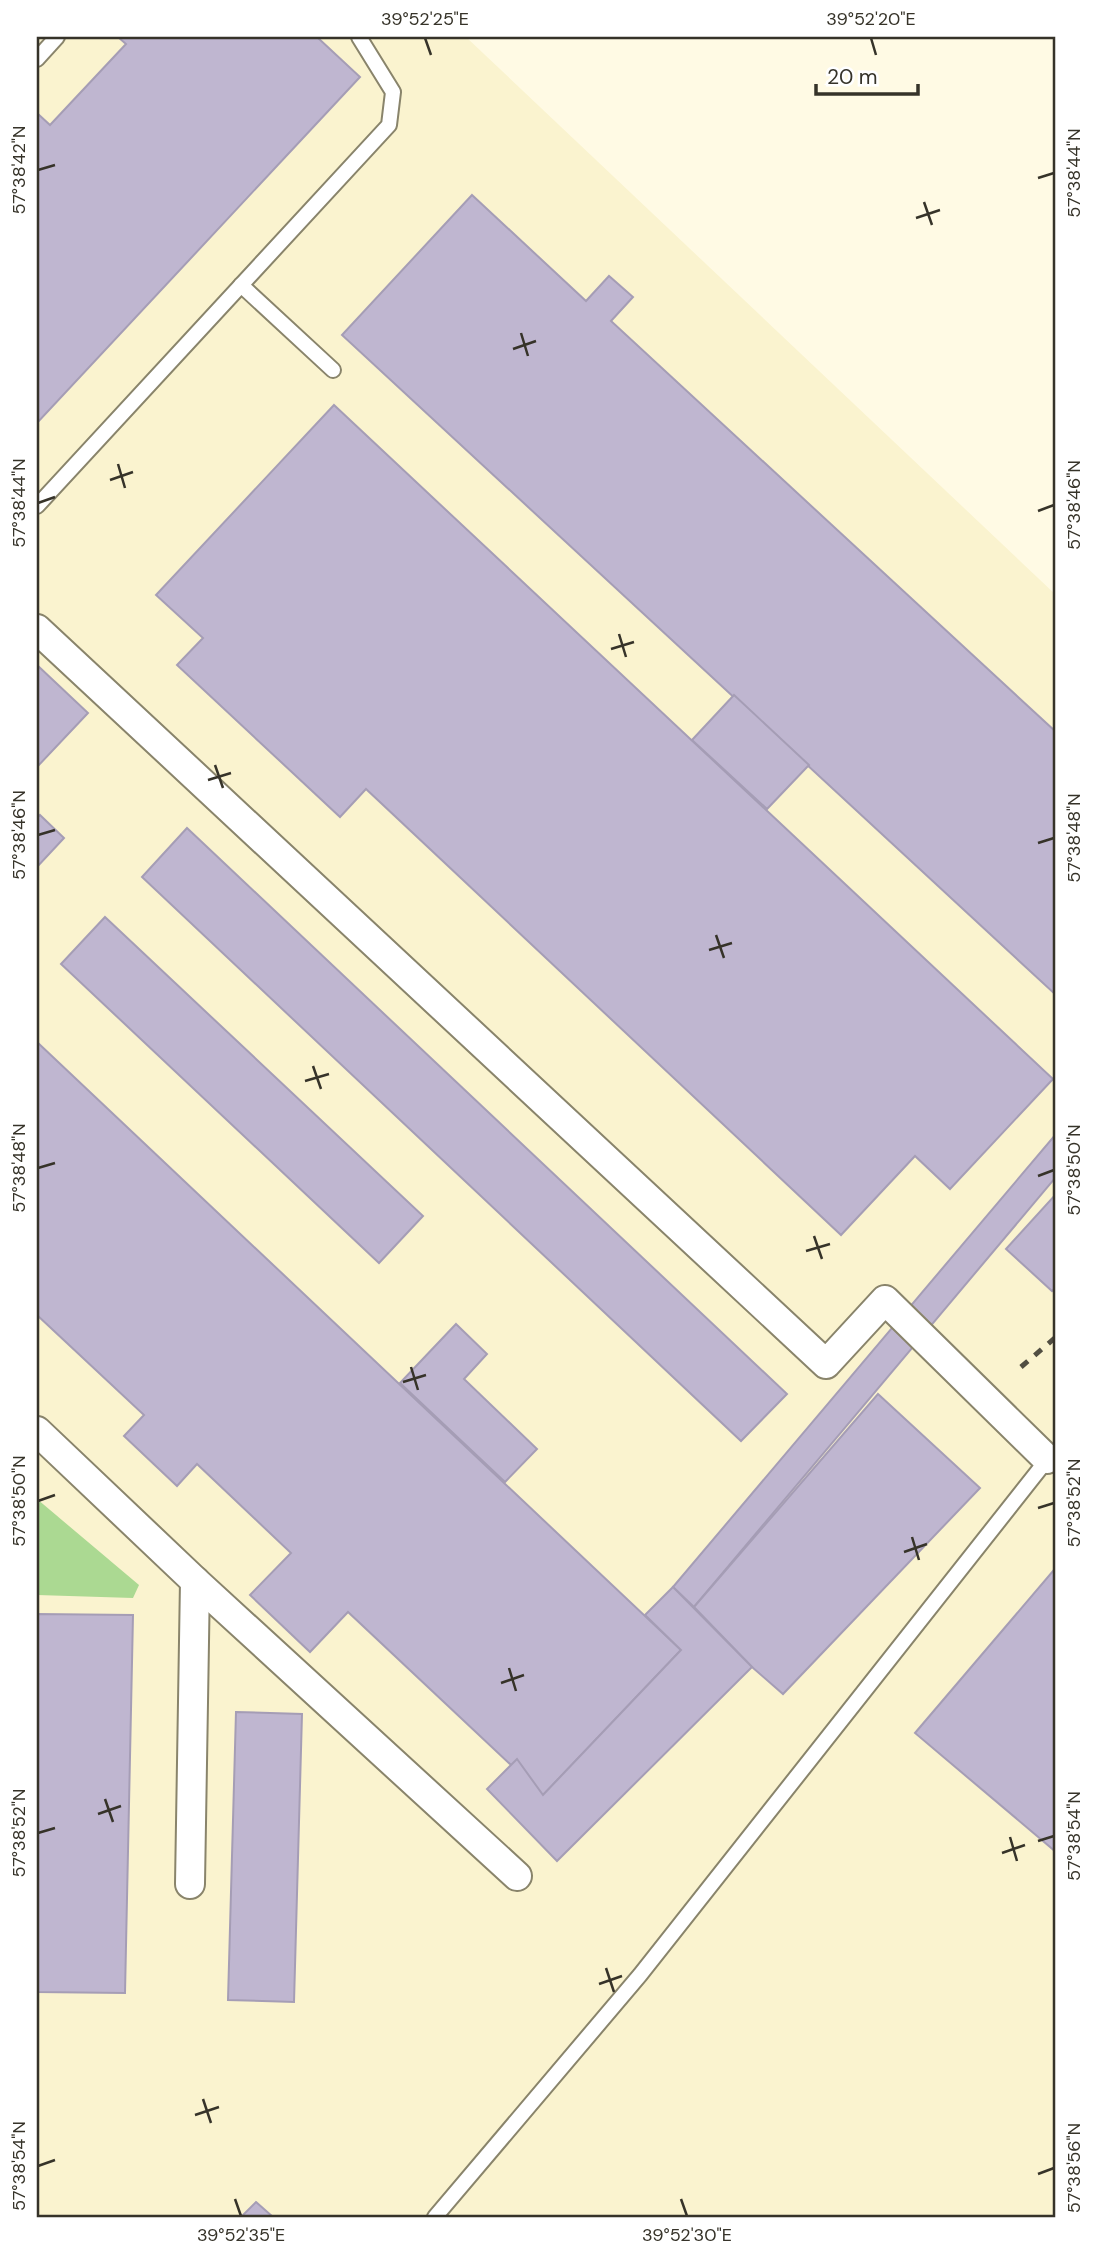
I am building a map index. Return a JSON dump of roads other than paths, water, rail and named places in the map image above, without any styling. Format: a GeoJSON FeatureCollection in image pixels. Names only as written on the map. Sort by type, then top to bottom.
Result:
{"type":"FeatureCollection","features":[{"type":"Feature","properties":{"kind":"street"},"geometry":{"type":"LineString","coordinates":[[37,629],[825,1364],[885,1300],[1052,1454]]}},
{"type":"Feature","properties":{"kind":"street"},"geometry":{"type":"LineString","coordinates":[[37,1431],[195,1581],[517,1875]]}},
{"type":"Feature","properties":{"kind":"street"},"geometry":{"type":"LineString","coordinates":[[190,1884],[195,1581]]}},
{"type":"Feature","properties":{"kind":"lane"},"geometry":{"type":"LineString","coordinates":[[37,59],[57,37]]}},
{"type":"Feature","properties":{"kind":"lane"},"geometry":{"type":"LineString","coordinates":[[37,506],[388,125],[393,92],[359,37]]}},
{"type":"Feature","properties":{"kind":"lane"},"geometry":{"type":"LineString","coordinates":[[241,285],[333,370]]}},
{"type":"Feature","properties":{"kind":"lane"},"geometry":{"type":"LineString","coordinates":[[435,2217],[640,1975],[1052,1454]]}},
{"type":"Feature","properties":{"kind":"railway"},"geometry":{"type":"LineString","coordinates":[[1021,1367],[1056,1337]]}}]}
